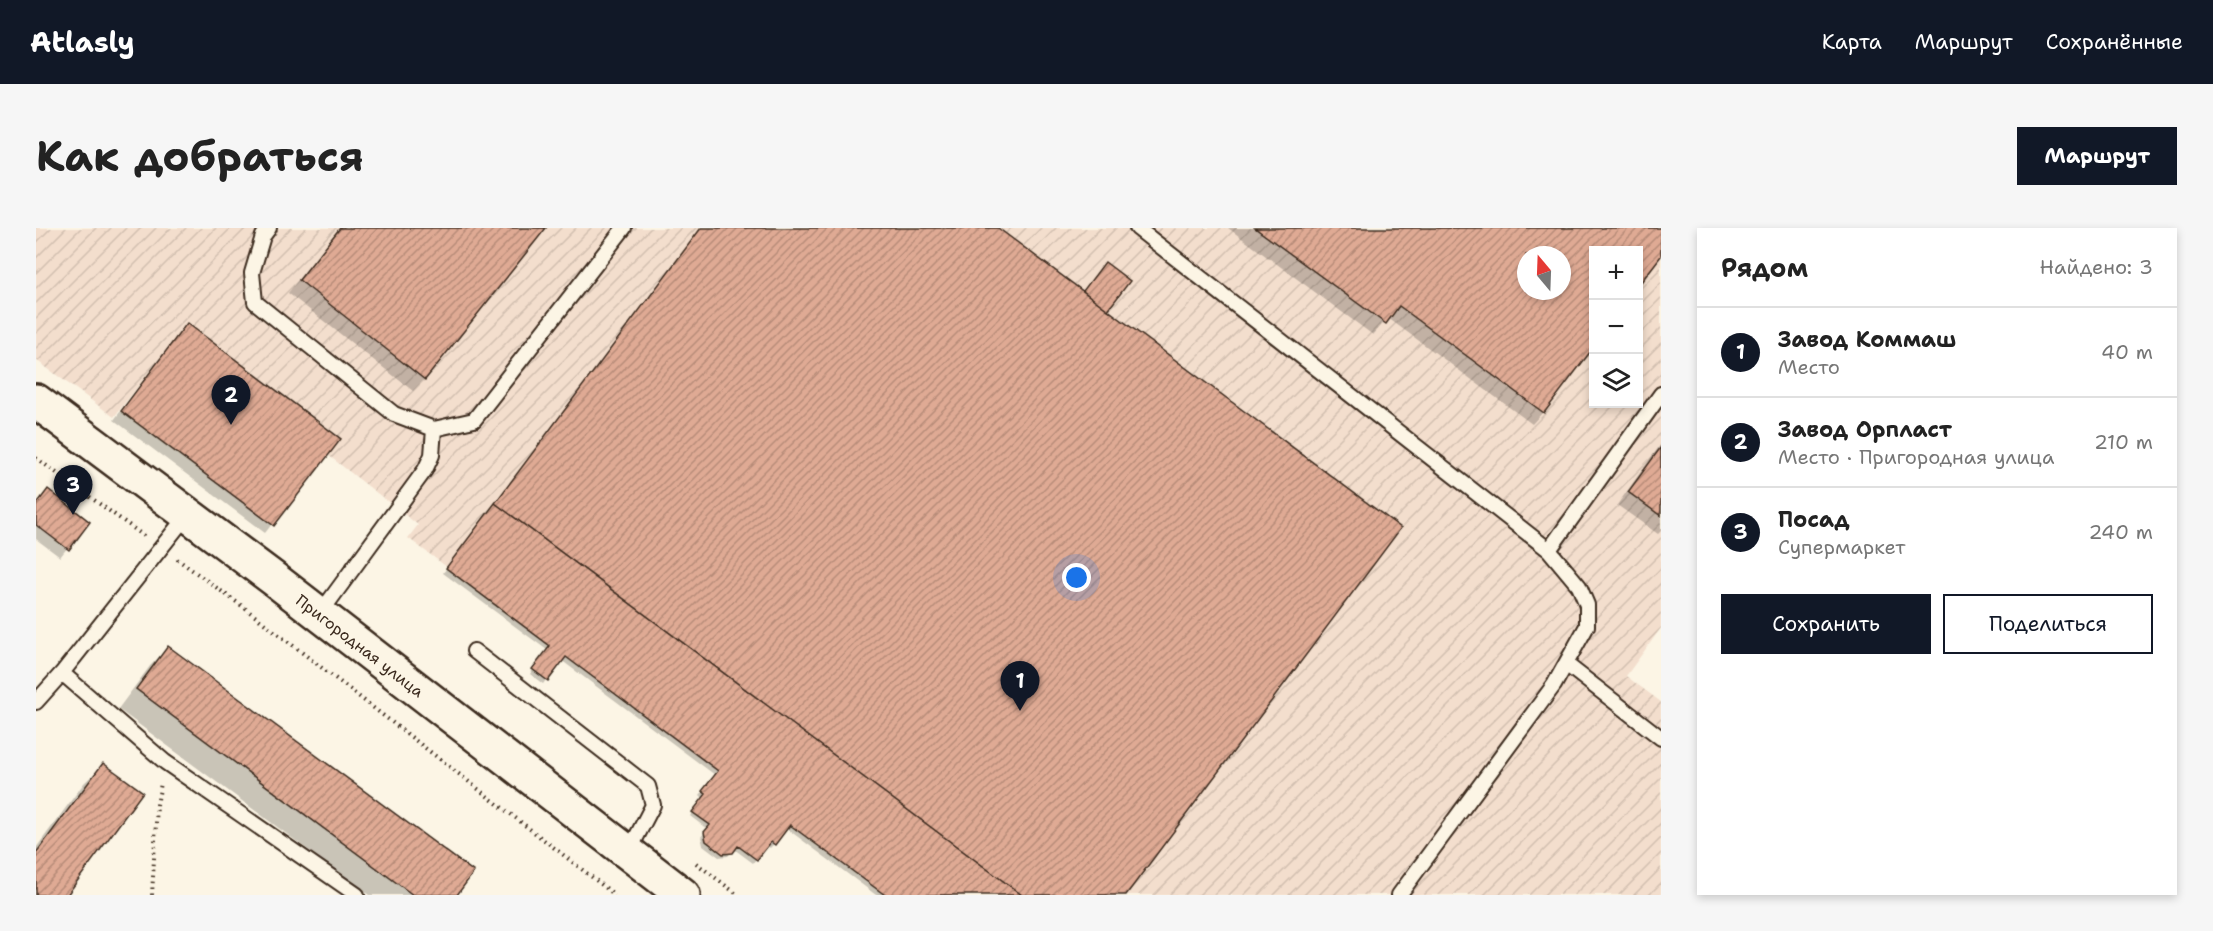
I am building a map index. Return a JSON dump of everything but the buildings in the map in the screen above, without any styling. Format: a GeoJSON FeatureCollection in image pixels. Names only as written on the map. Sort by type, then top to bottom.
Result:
{"type":"FeatureCollection","features":[{"type":"Feature","properties":{"kind":"main road","name":"Пригородная улица"},"geometry":{"type":"LineString","coordinates":[[36,401],[683,895]]}},
{"type":"Feature","properties":{"kind":"lane"},"geometry":{"type":"LineString","coordinates":[[269,228],[263,236],[252,273],[255,302],[394,414],[434,429],[474,420],[624,228]]}},
{"type":"Feature","properties":{"kind":"lane"},"geometry":{"type":"LineString","coordinates":[[1137,228],[1550,550],[1579,586],[1587,605],[1587,626],[1554,685],[1399,895]]}},
{"type":"Feature","properties":{"kind":"lane"},"geometry":{"type":"LineString","coordinates":[[1550,550],[1661,394]]}},
{"type":"Feature","properties":{"kind":"lane"},"geometry":{"type":"LineString","coordinates":[[319,615],[425,470],[432,455],[434,429]]}},
{"type":"Feature","properties":{"kind":"lane"},"geometry":{"type":"LineString","coordinates":[[36,702],[62,673],[187,515]]}},
{"type":"Feature","properties":{"kind":"lane"},"geometry":{"type":"LineString","coordinates":[[474,651],[648,786],[653,805],[628,853]]}},
{"type":"Feature","properties":{"kind":"lane"},"geometry":{"type":"LineString","coordinates":[[1566,663],[1661,738]]}},
{"type":"Feature","properties":{"kind":"lane"},"geometry":{"type":"LineString","coordinates":[[62,673],[165,762],[357,895]]}},
{"type":"Feature","properties":{"kind":"path"},"geometry":{"type":"LineString","coordinates":[[36,458],[242,606],[615,895]]}},
{"type":"Feature","properties":{"kind":"path"},"geometry":{"type":"LineString","coordinates":[[152,895],[157,805],[165,762]]}},
{"type":"Feature","properties":{"kind":"shaded area"},"geometry":{"type":"Polygon","coordinates":[[[36,228],[1661,228],[1661,628],[1626,676],[1661,702],[1661,895],[885,895],[408,538],[418,525],[328,455],[187,324],[114,417],[36,360],[36,228]]]}},
{"type":"Feature","properties":{"kind":"place","name":"Завод Орпласт"},"geometry":{"type":"Point","coordinates":[231,425]}},
{"type":"Feature","properties":{"kind":"place","name":"Посад"},"geometry":{"type":"Point","coordinates":[73,515]}},
{"type":"Feature","properties":{"kind":"place","name":"Завод Коммаш"},"geometry":{"type":"Point","coordinates":[1020,711]}}]}
